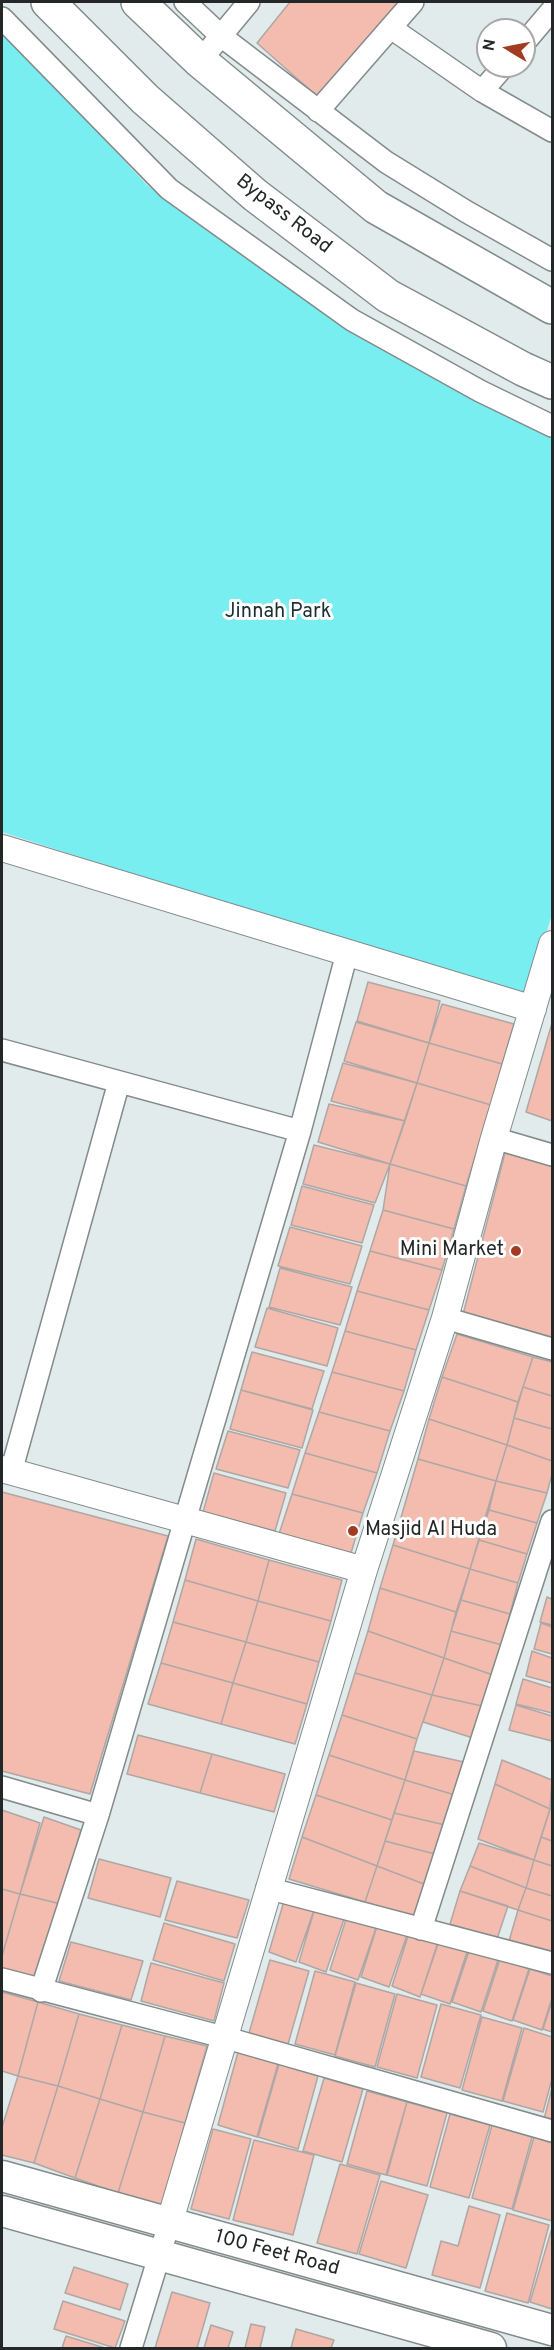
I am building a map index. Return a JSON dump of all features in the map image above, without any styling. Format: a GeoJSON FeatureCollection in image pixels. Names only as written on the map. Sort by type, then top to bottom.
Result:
{"type":"FeatureCollection","features":[{"type":"Feature","properties":{"kind":"main road","name":"Bypass Road"},"geometry":{"type":"LineString","coordinates":[[48,2],[145,99],[283,217],[388,296],[523,369],[552,382]]}},
{"type":"Feature","properties":{"kind":"main road"},"geometry":{"type":"LineString","coordinates":[[138,2],[200,61],[376,207],[552,307]]}},
{"type":"Feature","properties":{"kind":"main road","name":"100 Feet Road"},"geometry":{"type":"LineString","coordinates":[[3,2182],[169,2224],[552,2330]]}},
{"type":"Feature","properties":{"kind":"main road","name":"100 Feet Road"},"geometry":{"type":"LineString","coordinates":[[2,2211],[491,2349]]}},
{"type":"Feature","properties":{"kind":"street"},"geometry":{"type":"LineString","coordinates":[[185,2],[221,36],[386,162],[467,212],[552,260]]}},
{"type":"Feature","properties":{"kind":"street"},"geometry":{"type":"LineString","coordinates":[[200,61],[249,2]]}},
{"type":"Feature","properties":{"kind":"street"},"geometry":{"type":"LineString","coordinates":[[318,111],[413,2]]}},
{"type":"Feature","properties":{"kind":"street"},"geometry":{"type":"LineString","coordinates":[[536,29],[552,10]]}},
{"type":"Feature","properties":{"kind":"street"},"geometry":{"type":"LineString","coordinates":[[2,18],[169,189],[352,320],[480,391],[552,426]]}},
{"type":"Feature","properties":{"kind":"street"},"geometry":{"type":"LineString","coordinates":[[391,28],[482,92],[552,131]]}},
{"type":"Feature","properties":{"kind":"street"},"geometry":{"type":"LineString","coordinates":[[482,92],[494,78]]}},
{"type":"Feature","properties":{"kind":"street"},"geometry":{"type":"LineString","coordinates":[[2,848],[533,1009]]}},
{"type":"Feature","properties":{"kind":"street"},"geometry":{"type":"LineString","coordinates":[[131,2349],[267,1887],[364,1570],[445,1318],[494,1138],[552,944]]}},
{"type":"Feature","properties":{"kind":"street"},"geometry":{"type":"LineString","coordinates":[[41,1991],[98,1815],[300,1131],[347,953]]}},
{"type":"Feature","properties":{"kind":"street"},"geometry":{"type":"LineString","coordinates":[[2,1050],[300,1131]]}},
{"type":"Feature","properties":{"kind":"street"},"geometry":{"type":"LineString","coordinates":[[120,1082],[6,1470],[364,1570]]}},
{"type":"Feature","properties":{"kind":"street"},"geometry":{"type":"LineString","coordinates":[[494,1138],[552,1155]]}},
{"type":"Feature","properties":{"kind":"street"},"geometry":{"type":"LineString","coordinates":[[445,1318],[552,1349]]}},
{"type":"Feature","properties":{"kind":"street"},"geometry":{"type":"LineString","coordinates":[[421,1929],[552,1521]]}},
{"type":"Feature","properties":{"kind":"street"},"geometry":{"type":"LineString","coordinates":[[2,1787],[98,1815]]}},
{"type":"Feature","properties":{"kind":"street"},"geometry":{"type":"LineString","coordinates":[[267,1887],[552,1964]]}},
{"type":"Feature","properties":{"kind":"street"},"geometry":{"type":"LineString","coordinates":[[2,1979],[224,2037],[552,2131]]}},
{"type":"Feature","properties":{"kind":"green space","name":"Jinnah Park"},"geometry":{"type":"Polygon","coordinates":[[[2,31],[147,185],[176,207],[290,289],[480,391],[552,435],[552,914],[526,1000],[2,832],[2,31]]]}},
{"type":"Feature","properties":{"kind":"building"},"geometry":{"type":"Polygon","coordinates":[[[290,2],[398,2],[320,99],[257,43],[290,2]]]}},
{"type":"Feature","properties":{"kind":"building"},"geometry":{"type":"Polygon","coordinates":[[[368,982],[440,1001],[429,1043],[357,1021],[368,982]]]}},
{"type":"Feature","properties":{"kind":"building"},"geometry":{"type":"Polygon","coordinates":[[[442,1004],[514,1024],[502,1064],[429,1043],[442,1004]]]}},
{"type":"Feature","properties":{"kind":"building"},"geometry":{"type":"Polygon","coordinates":[[[356,1022],[429,1043],[417,1083],[344,1061],[356,1022]]]}},
{"type":"Feature","properties":{"kind":"building"},"geometry":{"type":"Polygon","coordinates":[[[552,1023],[552,1121],[526,1112],[552,1023]]]}},
{"type":"Feature","properties":{"kind":"building"},"geometry":{"type":"Polygon","coordinates":[[[429,1043],[502,1064],[491,1105],[417,1083],[429,1043]]]}},
{"type":"Feature","properties":{"kind":"building"},"geometry":{"type":"Polygon","coordinates":[[[343,1063],[417,1083],[405,1121],[331,1101],[343,1063]]]}},
{"type":"Feature","properties":{"kind":"building"},"geometry":{"type":"Polygon","coordinates":[[[417,1083],[491,1105],[466,1186],[390,1164],[417,1083]]]}},
{"type":"Feature","properties":{"kind":"building"},"geometry":{"type":"Polygon","coordinates":[[[329,1104],[405,1121],[390,1164],[318,1142],[329,1104]]]}},
{"type":"Feature","properties":{"kind":"building"},"geometry":{"type":"Polygon","coordinates":[[[314,1145],[390,1164],[375,1203],[303,1184],[314,1145]]]}},
{"type":"Feature","properties":{"kind":"building","name":"Mini Market"},"geometry":{"type":"Polygon","coordinates":[[[505,1153],[552,1166],[552,1351],[460,1326],[505,1153]]]}},
{"type":"Feature","properties":{"kind":"building"},"geometry":{"type":"Polygon","coordinates":[[[390,1164],[466,1186],[454,1229],[383,1210],[390,1164]]]}},
{"type":"Feature","properties":{"kind":"building"},"geometry":{"type":"Polygon","coordinates":[[[302,1186],[374,1205],[362,1243],[291,1225],[302,1186]]]}},
{"type":"Feature","properties":{"kind":"building"},"geometry":{"type":"Polygon","coordinates":[[[383,1210],[454,1229],[442,1270],[370,1251],[383,1210]]]}},
{"type":"Feature","properties":{"kind":"building"},"geometry":{"type":"Polygon","coordinates":[[[290,1227],[362,1246],[350,1284],[278,1266],[290,1227]]]}},
{"type":"Feature","properties":{"kind":"building"},"geometry":{"type":"Polygon","coordinates":[[[370,1251],[442,1270],[429,1310],[357,1291],[370,1251]]]}},
{"type":"Feature","properties":{"kind":"building"},"geometry":{"type":"Polygon","coordinates":[[[280,1268],[352,1287],[340,1325],[269,1307],[280,1268]]]}},
{"type":"Feature","properties":{"kind":"building"},"geometry":{"type":"Polygon","coordinates":[[[357,1291],[429,1310],[416,1350],[345,1331],[357,1291]]]}},
{"type":"Feature","properties":{"kind":"building"},"geometry":{"type":"Polygon","coordinates":[[[267,1308],[338,1328],[327,1366],[255,1347],[267,1308]]]}},
{"type":"Feature","properties":{"kind":"building"},"geometry":{"type":"Polygon","coordinates":[[[345,1331],[416,1350],[404,1391],[332,1372],[345,1331]]]}},
{"type":"Feature","properties":{"kind":"building"},"geometry":{"type":"Polygon","coordinates":[[[457,1334],[533,1357],[518,1402],[442,1377],[457,1334]]]}},
{"type":"Feature","properties":{"kind":"building"},"geometry":{"type":"Polygon","coordinates":[[[252,1352],[324,1371],[312,1409],[241,1390],[252,1352]]]}},
{"type":"Feature","properties":{"kind":"building"},"geometry":{"type":"Polygon","coordinates":[[[533,1357],[552,1362],[552,1396],[523,1387],[533,1357]]]}},
{"type":"Feature","properties":{"kind":"building"},"geometry":{"type":"Polygon","coordinates":[[[332,1372],[404,1391],[390,1431],[319,1412],[332,1372]]]}},
{"type":"Feature","properties":{"kind":"building"},"geometry":{"type":"Polygon","coordinates":[[[442,1377],[518,1402],[507,1445],[429,1419],[442,1377]]]}},
{"type":"Feature","properties":{"kind":"building"},"geometry":{"type":"Polygon","coordinates":[[[523,1387],[552,1396],[552,1429],[514,1418],[523,1387]]]}},
{"type":"Feature","properties":{"kind":"building"},"geometry":{"type":"Polygon","coordinates":[[[241,1390],[313,1410],[302,1448],[230,1429],[241,1390]]]}},
{"type":"Feature","properties":{"kind":"building"},"geometry":{"type":"Polygon","coordinates":[[[319,1412],[390,1431],[377,1473],[305,1453],[319,1412]]]}},
{"type":"Feature","properties":{"kind":"building"},"geometry":{"type":"Polygon","coordinates":[[[514,1418],[552,1429],[552,1461],[507,1445],[514,1418]]]}},
{"type":"Feature","properties":{"kind":"building"},"geometry":{"type":"Polygon","coordinates":[[[429,1419],[507,1445],[496,1481],[418,1459],[429,1419]]]}},
{"type":"Feature","properties":{"kind":"building"},"geometry":{"type":"Polygon","coordinates":[[[228,1431],[300,1450],[288,1488],[216,1469],[228,1431]]]}},
{"type":"Feature","properties":{"kind":"building"},"geometry":{"type":"Polygon","coordinates":[[[507,1445],[552,1461],[552,1474],[547,1493],[496,1481],[507,1445]]]}},
{"type":"Feature","properties":{"kind":"building"},"geometry":{"type":"Polygon","coordinates":[[[305,1453],[377,1473],[363,1513],[292,1494],[305,1453]]]}},
{"type":"Feature","properties":{"kind":"building"},"geometry":{"type":"Polygon","coordinates":[[[418,1459],[496,1481],[470,1569],[393,1545],[418,1459]]]}},
{"type":"Feature","properties":{"kind":"building"},"geometry":{"type":"Polygon","coordinates":[[[214,1473],[286,1493],[275,1531],[203,1512],[214,1473]]]}},
{"type":"Feature","properties":{"kind":"building"},"geometry":{"type":"Polygon","coordinates":[[[496,1481],[547,1493],[537,1523],[489,1510],[496,1481]]]}},
{"type":"Feature","properties":{"kind":"building"},"geometry":{"type":"Polygon","coordinates":[[[2,1492],[168,1536],[90,1794],[2,1771],[2,1492]]]}},
{"type":"Feature","properties":{"kind":"building"},"geometry":{"type":"Polygon","coordinates":[[[292,1494],[363,1513],[351,1553],[279,1534],[292,1494]]]}},
{"type":"Feature","properties":{"kind":"building"},"geometry":{"type":"Polygon","coordinates":[[[489,1510],[537,1523],[527,1554],[479,1540],[489,1510]]]}},
{"type":"Feature","properties":{"kind":"building"},"geometry":{"type":"Polygon","coordinates":[[[196,1539],[269,1560],[258,1601],[185,1580],[196,1539]]]}},
{"type":"Feature","properties":{"kind":"building"},"geometry":{"type":"Polygon","coordinates":[[[479,1540],[527,1554],[518,1583],[470,1569],[479,1540]]]}},
{"type":"Feature","properties":{"kind":"building"},"geometry":{"type":"Polygon","coordinates":[[[393,1545],[470,1569],[456,1612],[380,1588],[393,1545]]]}},
{"type":"Feature","properties":{"kind":"building"},"geometry":{"type":"Polygon","coordinates":[[[269,1560],[342,1580],[331,1621],[258,1601],[269,1560]]]}},
{"type":"Feature","properties":{"kind":"building"},"geometry":{"type":"Polygon","coordinates":[[[470,1569],[518,1583],[510,1614],[461,1600],[470,1569]]]}},
{"type":"Feature","properties":{"kind":"building"},"geometry":{"type":"Polygon","coordinates":[[[185,1580],[258,1601],[246,1642],[173,1622],[185,1580]]]}},
{"type":"Feature","properties":{"kind":"building"},"geometry":{"type":"Polygon","coordinates":[[[380,1588],[456,1612],[444,1658],[368,1631],[380,1588]]]}},
{"type":"Feature","properties":{"kind":"building"},"geometry":{"type":"Polygon","coordinates":[[[547,1597],[552,1599],[552,1625],[540,1622],[547,1597]]]}},
{"type":"Feature","properties":{"kind":"building"},"geometry":{"type":"Polygon","coordinates":[[[461,1600],[510,1614],[502,1645],[451,1631],[461,1600]]]}},
{"type":"Feature","properties":{"kind":"building"},"geometry":{"type":"Polygon","coordinates":[[[258,1601],[331,1621],[319,1662],[246,1642],[258,1601]]]}},
{"type":"Feature","properties":{"kind":"building"},"geometry":{"type":"Polygon","coordinates":[[[173,1622],[246,1642],[233,1683],[161,1663],[173,1622]]]}},
{"type":"Feature","properties":{"kind":"building"},"geometry":{"type":"Polygon","coordinates":[[[541,1623],[552,1627],[552,1654],[534,1649],[541,1623]]]}},
{"type":"Feature","properties":{"kind":"building"},"geometry":{"type":"Polygon","coordinates":[[[368,1631],[444,1658],[432,1695],[355,1673],[368,1631]]]}},
{"type":"Feature","properties":{"kind":"building"},"geometry":{"type":"Polygon","coordinates":[[[451,1631],[502,1645],[493,1675],[444,1658],[451,1631]]]}},
{"type":"Feature","properties":{"kind":"building"},"geometry":{"type":"Polygon","coordinates":[[[246,1642],[319,1662],[307,1704],[233,1683],[246,1642]]]}},
{"type":"Feature","properties":{"kind":"building"},"geometry":{"type":"Polygon","coordinates":[[[532,1651],[552,1658],[552,1683],[526,1676],[532,1651]]]}},
{"type":"Feature","properties":{"kind":"building"},"geometry":{"type":"Polygon","coordinates":[[[444,1658],[493,1675],[482,1706],[432,1695],[444,1658]]]}},
{"type":"Feature","properties":{"kind":"building"},"geometry":{"type":"Polygon","coordinates":[[[161,1663],[233,1683],[221,1724],[148,1704],[161,1663]]]}},
{"type":"Feature","properties":{"kind":"building"},"geometry":{"type":"Polygon","coordinates":[[[355,1673],[432,1695],[417,1739],[342,1715],[355,1673]]]}},
{"type":"Feature","properties":{"kind":"building"},"geometry":{"type":"Polygon","coordinates":[[[523,1679],[552,1688],[552,1713],[516,1704],[523,1679]]]}},
{"type":"Feature","properties":{"kind":"building"},"geometry":{"type":"Polygon","coordinates":[[[233,1683],[307,1704],[295,1744],[221,1724],[233,1683]]]}},
{"type":"Feature","properties":{"kind":"building"},"geometry":{"type":"Polygon","coordinates":[[[432,1695],[482,1706],[473,1738],[423,1722],[432,1695]]]}},
{"type":"Feature","properties":{"kind":"building"},"geometry":{"type":"Polygon","coordinates":[[[516,1705],[552,1716],[552,1741],[509,1730],[516,1705]]]}},
{"type":"Feature","properties":{"kind":"building"},"geometry":{"type":"Polygon","coordinates":[[[342,1715],[417,1739],[405,1780],[329,1755],[342,1715]]]}},
{"type":"Feature","properties":{"kind":"building"},"geometry":{"type":"Polygon","coordinates":[[[138,1735],[212,1754],[200,1793],[127,1774],[138,1735]]]}},
{"type":"Feature","properties":{"kind":"building"},"geometry":{"type":"Polygon","coordinates":[[[414,1751],[464,1762],[455,1795],[405,1780],[414,1751]]]}},
{"type":"Feature","properties":{"kind":"building"},"geometry":{"type":"Polygon","coordinates":[[[212,1754],[285,1774],[274,1812],[200,1793],[212,1754]]]}},
{"type":"Feature","properties":{"kind":"building"},"geometry":{"type":"Polygon","coordinates":[[[329,1755],[405,1780],[392,1820],[316,1795],[329,1755]]]}},
{"type":"Feature","properties":{"kind":"building"},"geometry":{"type":"Polygon","coordinates":[[[502,1760],[552,1780],[550,1809],[495,1784],[502,1760]]]}},
{"type":"Feature","properties":{"kind":"building"},"geometry":{"type":"Polygon","coordinates":[[[405,1780],[455,1795],[445,1825],[394,1813],[405,1780]]]}},
{"type":"Feature","properties":{"kind":"building"},"geometry":{"type":"Polygon","coordinates":[[[495,1784],[550,1809],[534,1860],[478,1839],[495,1784]]]}},
{"type":"Feature","properties":{"kind":"building"},"geometry":{"type":"Polygon","coordinates":[[[316,1795],[392,1820],[377,1866],[302,1837],[316,1795]]]}},
{"type":"Feature","properties":{"kind":"building"},"geometry":{"type":"Polygon","coordinates":[[[550,1809],[552,1810],[552,1841],[541,1837],[550,1809]]]}},
{"type":"Feature","properties":{"kind":"building"},"geometry":{"type":"Polygon","coordinates":[[[2,1810],[40,1823],[20,1894],[2,1889],[2,1810]]]}},
{"type":"Feature","properties":{"kind":"building"},"geometry":{"type":"Polygon","coordinates":[[[394,1813],[445,1825],[435,1854],[385,1841],[394,1813]]]}},
{"type":"Feature","properties":{"kind":"building"},"geometry":{"type":"Polygon","coordinates":[[[44,1817],[81,1830],[61,1904],[20,1894],[44,1817]]]}},
{"type":"Feature","properties":{"kind":"building"},"geometry":{"type":"Polygon","coordinates":[[[302,1837],[377,1866],[365,1902],[289,1879],[302,1837]]]}},
{"type":"Feature","properties":{"kind":"building"},"geometry":{"type":"Polygon","coordinates":[[[541,1837],[552,1841],[552,1866],[534,1860],[541,1837]]]}},
{"type":"Feature","properties":{"kind":"building"},"geometry":{"type":"Polygon","coordinates":[[[385,1841],[435,1854],[424,1884],[377,1866],[385,1841]]]}},
{"type":"Feature","properties":{"kind":"building"},"geometry":{"type":"Polygon","coordinates":[[[479,1843],[534,1860],[526,1888],[470,1866],[479,1843]]]}},
{"type":"Feature","properties":{"kind":"building"},"geometry":{"type":"Polygon","coordinates":[[[99,1859],[171,1878],[160,1917],[88,1898],[99,1859]]]}},
{"type":"Feature","properties":{"kind":"building"},"geometry":{"type":"Polygon","coordinates":[[[534,1860],[552,1866],[552,1896],[526,1888],[534,1860]]]}},
{"type":"Feature","properties":{"kind":"building"},"geometry":{"type":"Polygon","coordinates":[[[377,1866],[424,1884],[414,1917],[365,1902],[377,1866]]]}},
{"type":"Feature","properties":{"kind":"building"},"geometry":{"type":"Polygon","coordinates":[[[470,1866],[526,1888],[518,1910],[460,1891],[470,1866]]]}},
{"type":"Feature","properties":{"kind":"building"},"geometry":{"type":"Polygon","coordinates":[[[177,1881],[249,1900],[237,1938],[165,1920],[177,1881]]]}},
{"type":"Feature","properties":{"kind":"building"},"geometry":{"type":"Polygon","coordinates":[[[526,1888],[552,1896],[552,1921],[518,1910],[526,1888]]]}},
{"type":"Feature","properties":{"kind":"building"},"geometry":{"type":"Polygon","coordinates":[[[2,1889],[20,1894],[2,1956],[2,1889]]]}},
{"type":"Feature","properties":{"kind":"building"},"geometry":{"type":"Polygon","coordinates":[[[460,1891],[508,1906],[497,1939],[450,1924],[460,1891]]]}},
{"type":"Feature","properties":{"kind":"building"},"geometry":{"type":"Polygon","coordinates":[[[20,1894],[61,1904],[40,1979],[2,1969],[2,1956],[20,1894]]]}},
{"type":"Feature","properties":{"kind":"building"},"geometry":{"type":"Polygon","coordinates":[[[284,1901],[314,1910],[296,1962],[269,1952],[284,1901]]]}},
{"type":"Feature","properties":{"kind":"building"},"geometry":{"type":"Polygon","coordinates":[[[518,1910],[552,1921],[552,1952],[509,1941],[518,1910]]]}},
{"type":"Feature","properties":{"kind":"building"},"geometry":{"type":"Polygon","coordinates":[[[314,1911],[344,1919],[326,1972],[299,1962],[314,1911]]]}},
{"type":"Feature","properties":{"kind":"building"},"geometry":{"type":"Polygon","coordinates":[[[346,1919],[376,1928],[358,1980],[330,1970],[346,1919]]]}},
{"type":"Feature","properties":{"kind":"building"},"geometry":{"type":"Polygon","coordinates":[[[164,1923],[235,1944],[224,1981],[153,1960],[164,1923]]]}},
{"type":"Feature","properties":{"kind":"building"},"geometry":{"type":"Polygon","coordinates":[[[377,1926],[407,1935],[389,1987],[361,1977],[377,1926]]]}},
{"type":"Feature","properties":{"kind":"building"},"geometry":{"type":"Polygon","coordinates":[[[408,1936],[438,1944],[420,1997],[392,1986],[408,1936]]]}},
{"type":"Feature","properties":{"kind":"building"},"geometry":{"type":"Polygon","coordinates":[[[71,1942],[143,1961],[131,2000],[59,1981],[71,1942]]]}},
{"type":"Feature","properties":{"kind":"building"},"geometry":{"type":"Polygon","coordinates":[[[438,1942],[467,1952],[450,2004],[421,1994],[438,1942]]]}},
{"type":"Feature","properties":{"kind":"building"},"geometry":{"type":"Polygon","coordinates":[[[469,1951],[498,1960],[481,2012],[452,2002],[469,1951]]]}},
{"type":"Feature","properties":{"kind":"building"},"geometry":{"type":"Polygon","coordinates":[[[500,1959],[529,1969],[512,2021],[483,2011],[500,1959]]]}},
{"type":"Feature","properties":{"kind":"building"},"geometry":{"type":"Polygon","coordinates":[[[270,1960],[309,1971],[288,2044],[249,2033],[270,1960]]]}},
{"type":"Feature","properties":{"kind":"building"},"geometry":{"type":"Polygon","coordinates":[[[151,1963],[224,1983],[214,2021],[141,2001],[151,1963]]]}},
{"type":"Feature","properties":{"kind":"building"},"geometry":{"type":"Polygon","coordinates":[[[530,1969],[552,1976],[552,1998],[542,2030],[513,2020],[530,1969]]]}},
{"type":"Feature","properties":{"kind":"building"},"geometry":{"type":"Polygon","coordinates":[[[315,1971],[355,1982],[335,2055],[295,2044],[315,1971]]]}},
{"type":"Feature","properties":{"kind":"building"},"geometry":{"type":"Polygon","coordinates":[[[356,1983],[395,1994],[375,2067],[335,2056],[356,1983]]]}},
{"type":"Feature","properties":{"kind":"building"},"geometry":{"type":"Polygon","coordinates":[[[2,1992],[38,2002],[18,2076],[2,2071],[2,1992]]]}},
{"type":"Feature","properties":{"kind":"building"},"geometry":{"type":"Polygon","coordinates":[[[397,1994],[437,2005],[417,2078],[377,2067],[397,1994]]]}},
{"type":"Feature","properties":{"kind":"building"},"geometry":{"type":"Polygon","coordinates":[[[552,2001],[552,2032],[543,2029],[552,2001]]]}},
{"type":"Feature","properties":{"kind":"building"},"geometry":{"type":"Polygon","coordinates":[[[38,2002],[79,2014],[58,2086],[18,2076],[38,2002]]]}},
{"type":"Feature","properties":{"kind":"building"},"geometry":{"type":"Polygon","coordinates":[[[441,2004],[481,2015],[460,2088],[421,2077],[441,2004]]]}},
{"type":"Feature","properties":{"kind":"building"},"geometry":{"type":"Polygon","coordinates":[[[79,2014],[122,2025],[100,2099],[58,2086],[79,2014]]]}},
{"type":"Feature","properties":{"kind":"building"},"geometry":{"type":"Polygon","coordinates":[[[482,2017],[522,2028],[502,2101],[462,2090],[482,2017]]]}},
{"type":"Feature","properties":{"kind":"building"},"geometry":{"type":"Polygon","coordinates":[[[122,2025],[165,2036],[143,2112],[100,2099],[122,2025]]]}},
{"type":"Feature","properties":{"kind":"building"},"geometry":{"type":"Polygon","coordinates":[[[524,2028],[552,2037],[552,2079],[543,2112],[503,2101],[524,2028]]]}},
{"type":"Feature","properties":{"kind":"building"},"geometry":{"type":"Polygon","coordinates":[[[165,2036],[207,2046],[185,2123],[143,2112],[165,2036]]]}},
{"type":"Feature","properties":{"kind":"building"},"geometry":{"type":"Polygon","coordinates":[[[238,2052],[278,2064],[257,2137],[218,2125],[238,2052]]]}},
{"type":"Feature","properties":{"kind":"building"},"geometry":{"type":"Polygon","coordinates":[[[279,2064],[318,2076],[298,2149],[258,2137],[279,2064]]]}},
{"type":"Feature","properties":{"kind":"building"},"geometry":{"type":"Polygon","coordinates":[[[18,2076],[58,2086],[34,2163],[2,2155],[2,2127],[18,2076]]]}},
{"type":"Feature","properties":{"kind":"building"},"geometry":{"type":"Polygon","coordinates":[[[324,2078],[363,2089],[342,2162],[303,2151],[324,2078]]]}},
{"type":"Feature","properties":{"kind":"building"},"geometry":{"type":"Polygon","coordinates":[[[58,2086],[100,2099],[75,2178],[34,2163],[58,2086]]]}},
{"type":"Feature","properties":{"kind":"building"},"geometry":{"type":"Polygon","coordinates":[[[552,2088],[552,2121],[544,2119],[552,2088]]]}},
{"type":"Feature","properties":{"kind":"building"},"geometry":{"type":"Polygon","coordinates":[[[367,2091],[407,2102],[386,2175],[347,2164],[367,2091]]]}},
{"type":"Feature","properties":{"kind":"building"},"geometry":{"type":"Polygon","coordinates":[[[100,2099],[143,2112],[118,2193],[75,2178],[100,2099]]]}},
{"type":"Feature","properties":{"kind":"building"},"geometry":{"type":"Polygon","coordinates":[[[407,2102],[447,2113],[427,2186],[387,2175],[407,2102]]]}},
{"type":"Feature","properties":{"kind":"building"},"geometry":{"type":"Polygon","coordinates":[[[143,2112],[185,2123],[162,2206],[118,2193],[143,2112]]]}},
{"type":"Feature","properties":{"kind":"building"},"geometry":{"type":"Polygon","coordinates":[[[450,2114],[490,2125],[469,2198],[430,2187],[450,2114]]]}},
{"type":"Feature","properties":{"kind":"building"},"geometry":{"type":"Polygon","coordinates":[[[492,2125],[532,2137],[512,2209],[472,2198],[492,2125]]]}},
{"type":"Feature","properties":{"kind":"building"},"geometry":{"type":"Polygon","coordinates":[[[213,2129],[251,2139],[229,2219],[191,2209],[213,2129]]]}},
{"type":"Feature","properties":{"kind":"building"},"geometry":{"type":"Polygon","coordinates":[[[534,2137],[552,2143],[552,2221],[513,2210],[534,2137]]]}},
{"type":"Feature","properties":{"kind":"building"},"geometry":{"type":"Polygon","coordinates":[[[254,2140],[314,2155],[293,2235],[233,2220],[254,2140]]]}},
{"type":"Feature","properties":{"kind":"building"},"geometry":{"type":"Polygon","coordinates":[[[340,2164],[380,2175],[357,2254],[317,2243],[340,2164]]]}},
{"type":"Feature","properties":{"kind":"building"},"geometry":{"type":"Polygon","coordinates":[[[381,2181],[428,2195],[406,2268],[359,2254],[381,2181]]]}},
{"type":"Feature","properties":{"kind":"building"},"geometry":{"type":"Polygon","coordinates":[[[469,2206],[500,2215],[480,2288],[432,2275],[441,2241],[458,2246],[469,2206]]]}},
{"type":"Feature","properties":{"kind":"building"},"geometry":{"type":"Polygon","coordinates":[[[507,2213],[549,2225],[528,2303],[485,2291],[507,2213]]]}},
{"type":"Feature","properties":{"kind":"building"},"geometry":{"type":"Polygon","coordinates":[[[552,2228],[552,2309],[530,2302],[552,2228]]]}},
{"type":"Feature","properties":{"kind":"building"},"geometry":{"type":"Polygon","coordinates":[[[74,2267],[128,2284],[120,2310],[65,2293],[74,2267]]]}},
{"type":"Feature","properties":{"kind":"building"},"geometry":{"type":"Polygon","coordinates":[[[172,2292],[210,2303],[197,2348],[155,2348],[172,2292]]]}},
{"type":"Feature","properties":{"kind":"building"},"geometry":{"type":"Polygon","coordinates":[[[63,2301],[125,2321],[115,2348],[54,2329],[63,2301]]]}},
{"type":"Feature","properties":{"kind":"building"},"geometry":{"type":"Polygon","coordinates":[[[251,2324],[265,2327],[260,2348],[245,2348],[251,2324]]]}},
{"type":"Feature","properties":{"kind":"building"},"geometry":{"type":"Polygon","coordinates":[[[211,2325],[233,2332],[228,2348],[204,2348],[211,2325]]]}},
{"type":"Feature","properties":{"kind":"building"},"geometry":{"type":"Polygon","coordinates":[[[296,2329],[334,2340],[331,2348],[291,2348],[296,2329]]]}},
{"type":"Feature","properties":{"kind":"building"},"geometry":{"type":"Polygon","coordinates":[[[66,2336],[105,2348],[62,2348],[66,2336]]]}},
{"type":"Feature","properties":{"kind":"place","name":"Mini Market"},"geometry":{"type":"Point","coordinates":[516,1251]}},
{"type":"Feature","properties":{"kind":"place","name":"Masjid Al Huda"},"geometry":{"type":"Point","coordinates":[353,1531]}}]}
